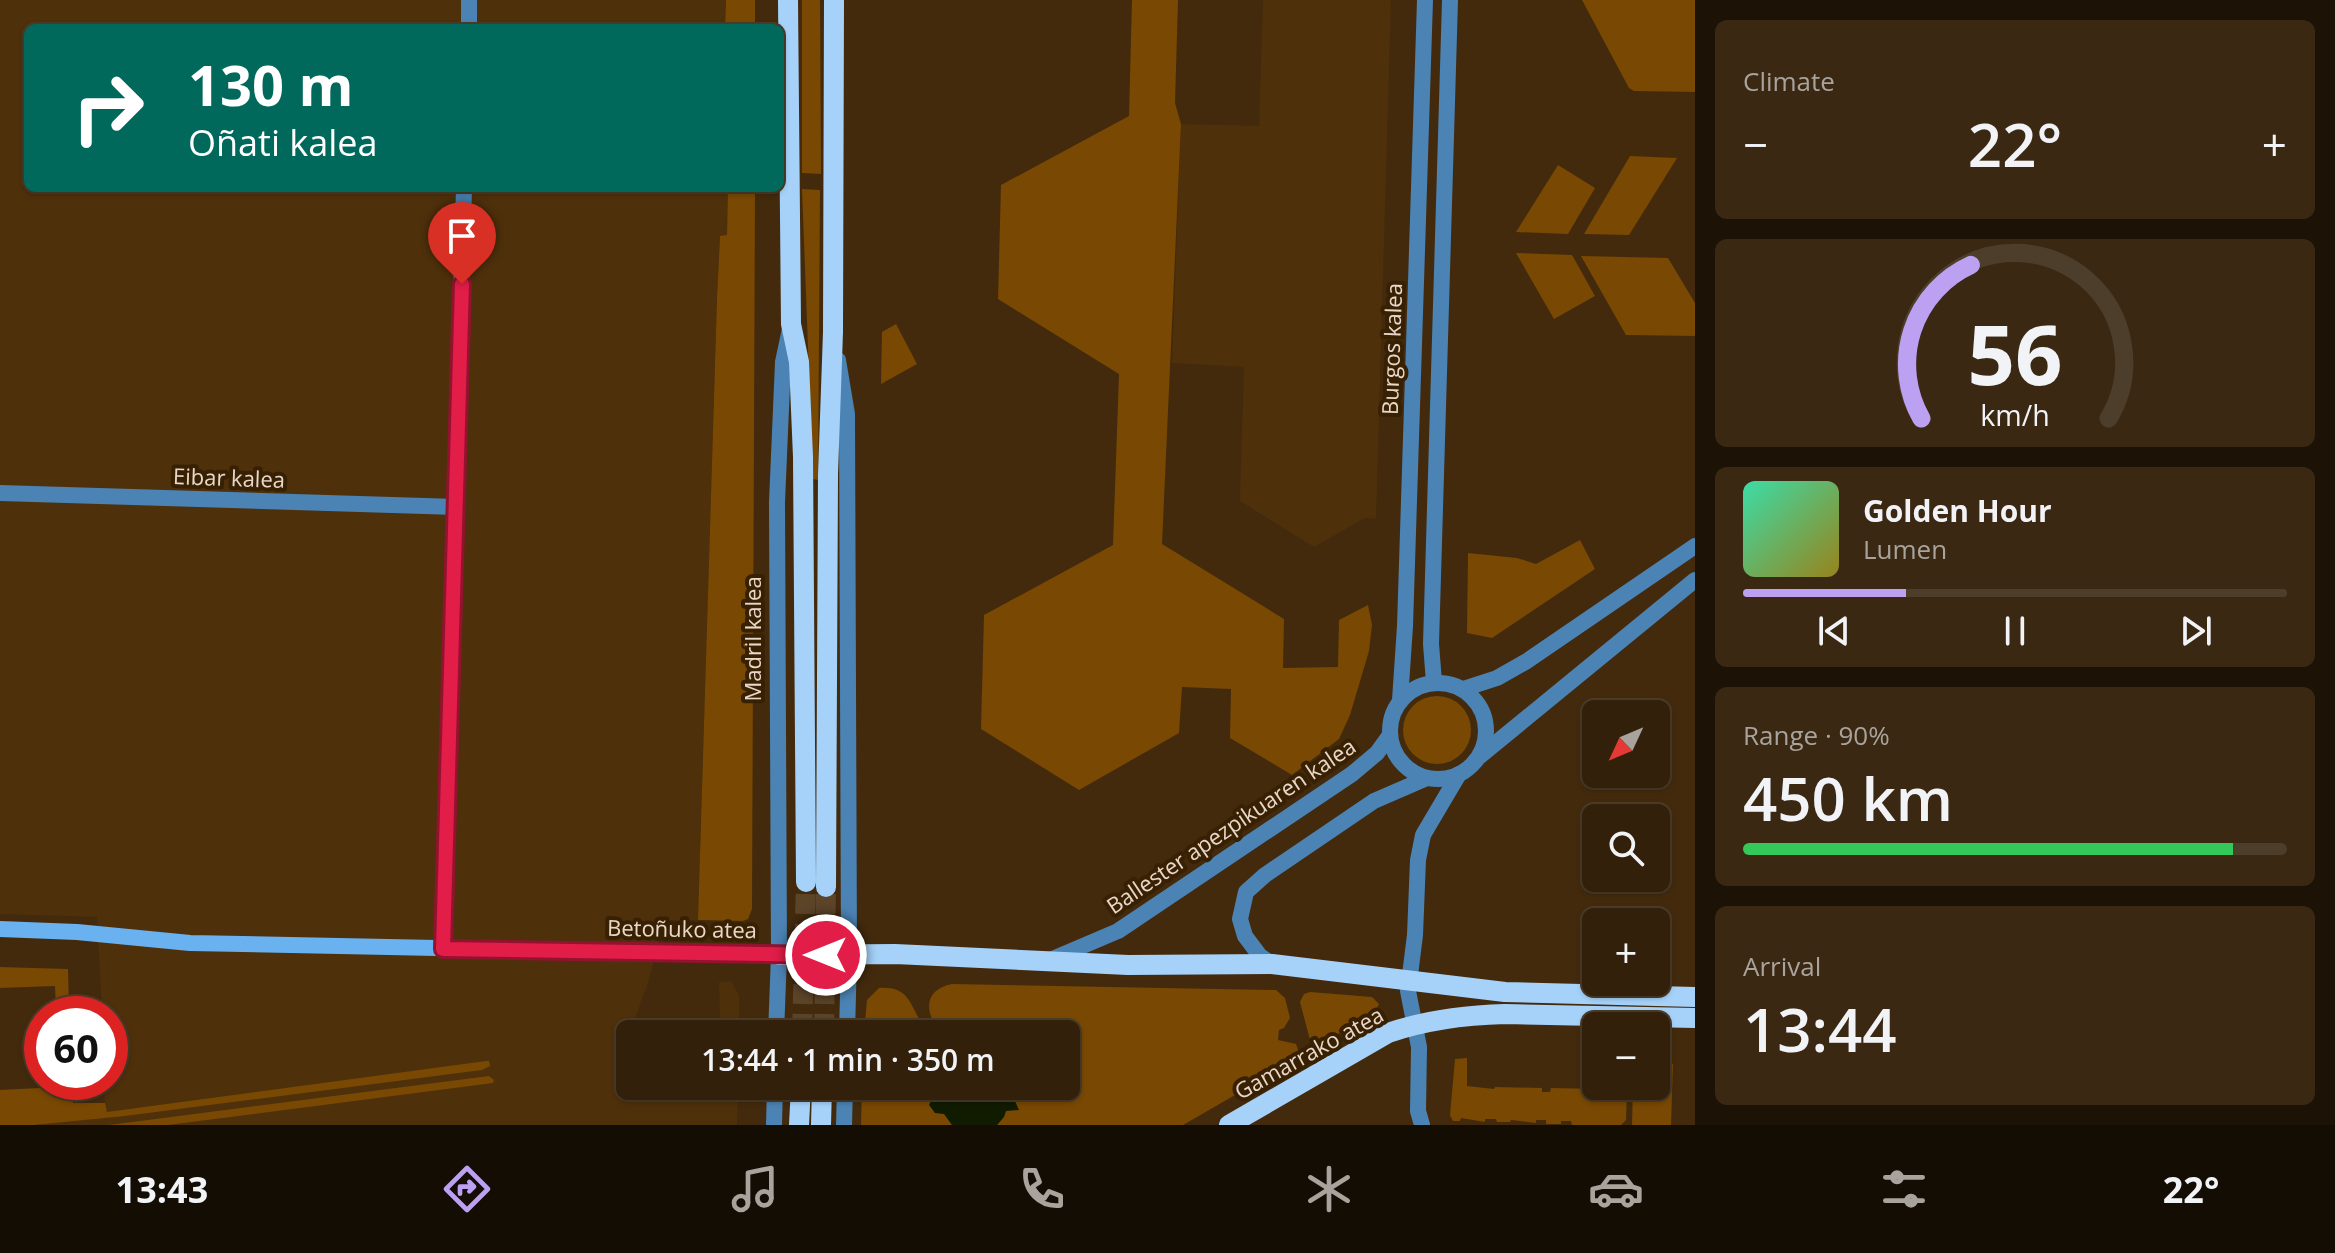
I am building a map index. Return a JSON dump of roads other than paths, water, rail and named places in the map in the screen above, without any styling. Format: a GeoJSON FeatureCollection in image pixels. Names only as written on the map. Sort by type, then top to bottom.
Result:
{"type":"FeatureCollection","features":[{"type":"Feature","properties":{"kind":"main road","name":"Madril kalea"},"geometry":{"type":"LineString","coordinates":[[788,0],[791,324],[799,362],[803,457],[806,882]]}},
{"type":"Feature","properties":{"kind":"main road"},"geometry":{"type":"LineString","coordinates":[[826,887],[834,0]]}},
{"type":"Feature","properties":{"kind":"main road","name":"Betoñuko atea"},"geometry":{"type":"LineString","coordinates":[[0,929],[77,932],[190,943],[779,955],[895,954],[1045,962],[1272,964],[1505,992],[1695,997]]}},
{"type":"Feature","properties":{"kind":"main road","name":"Gamarrako atea"},"geometry":{"type":"LineString","coordinates":[[1229,1125],[1388,1033],[1414,1024],[1505,1014],[1695,1018]]}},
{"type":"Feature","properties":{"kind":"main road"},"geometry":{"type":"LineString","coordinates":[[799,1125],[800,1100]]}},
{"type":"Feature","properties":{"kind":"main road"},"geometry":{"type":"LineString","coordinates":[[821,1125],[822,1100]]}},
{"type":"Feature","properties":{"kind":"street"},"geometry":{"type":"LineString","coordinates":[[469,0],[469,24]]}},
{"type":"Feature","properties":{"kind":"street","name":"Burgos kalea"},"geometry":{"type":"LineString","coordinates":[[1400,700],[1425,0]]}},
{"type":"Feature","properties":{"kind":"street"},"geometry":{"type":"LineString","coordinates":[[1434,682],[1431,644],[1450,0]]}},
{"type":"Feature","properties":{"kind":"street"},"geometry":{"type":"LineString","coordinates":[[443,949],[464,192]]}},
{"type":"Feature","properties":{"kind":"street","name":"Madril kalea"},"geometry":{"type":"LineString","coordinates":[[777,1020],[779,955],[777,502],[783,362],[791,324]]}},
{"type":"Feature","properties":{"kind":"street"},"geometry":{"type":"LineString","coordinates":[[833,332],[847,414],[847,1020]]}},
{"type":"Feature","properties":{"kind":"street","name":"Eibar kalea"},"geometry":{"type":"LineString","coordinates":[[0,493],[457,507]]}},
{"type":"Feature","properties":{"kind":"street"},"geometry":{"type":"LineString","coordinates":[[1463,689],[1497,678],[1527,661],[1695,546]]}},
{"type":"Feature","properties":{"kind":"street"},"geometry":{"type":"LineString","coordinates":[[1422,1125],[1418,1111],[1419,1047],[1408,991],[1418,860],[1423,835],[1459,774],[1695,580]]}},
{"type":"Feature","properties":{"kind":"street"},"geometry":{"type":"LineString","coordinates":[[1459,774],[1449,778],[1427,778],[1401,763],[1393,750],[1390,735],[1391,717],[1400,700],[1415,688],[1434,682],[1449,683],[1463,689],[1483,713],[1485,743],[1478,757]]}},
{"type":"Feature","properties":{"kind":"street","name":"Ballester apezpikuaren kalea"},"geometry":{"type":"LineString","coordinates":[[1045,962],[1129,924],[1352,774],[1377,753],[1390,735]]}},
{"type":"Feature","properties":{"kind":"street"},"geometry":{"type":"LineString","coordinates":[[1272,964],[1260,956],[1245,936],[1240,919],[1246,892],[1265,875],[1374,801],[1427,778]]}},
{"type":"Feature","properties":{"kind":"street"},"geometry":{"type":"LineString","coordinates":[[774,1125],[775,1100]]}},
{"type":"Feature","properties":{"kind":"street"},"geometry":{"type":"LineString","coordinates":[[844,1125],[845,1100]]}},
{"type":"Feature","properties":{"kind":"tunnel"},"geometry":{"type":"LineString","coordinates":[[802,1020],[806,882]]}},
{"type":"Feature","properties":{"kind":"tunnel"},"geometry":{"type":"LineString","coordinates":[[824,1020],[826,887]]}}]}
